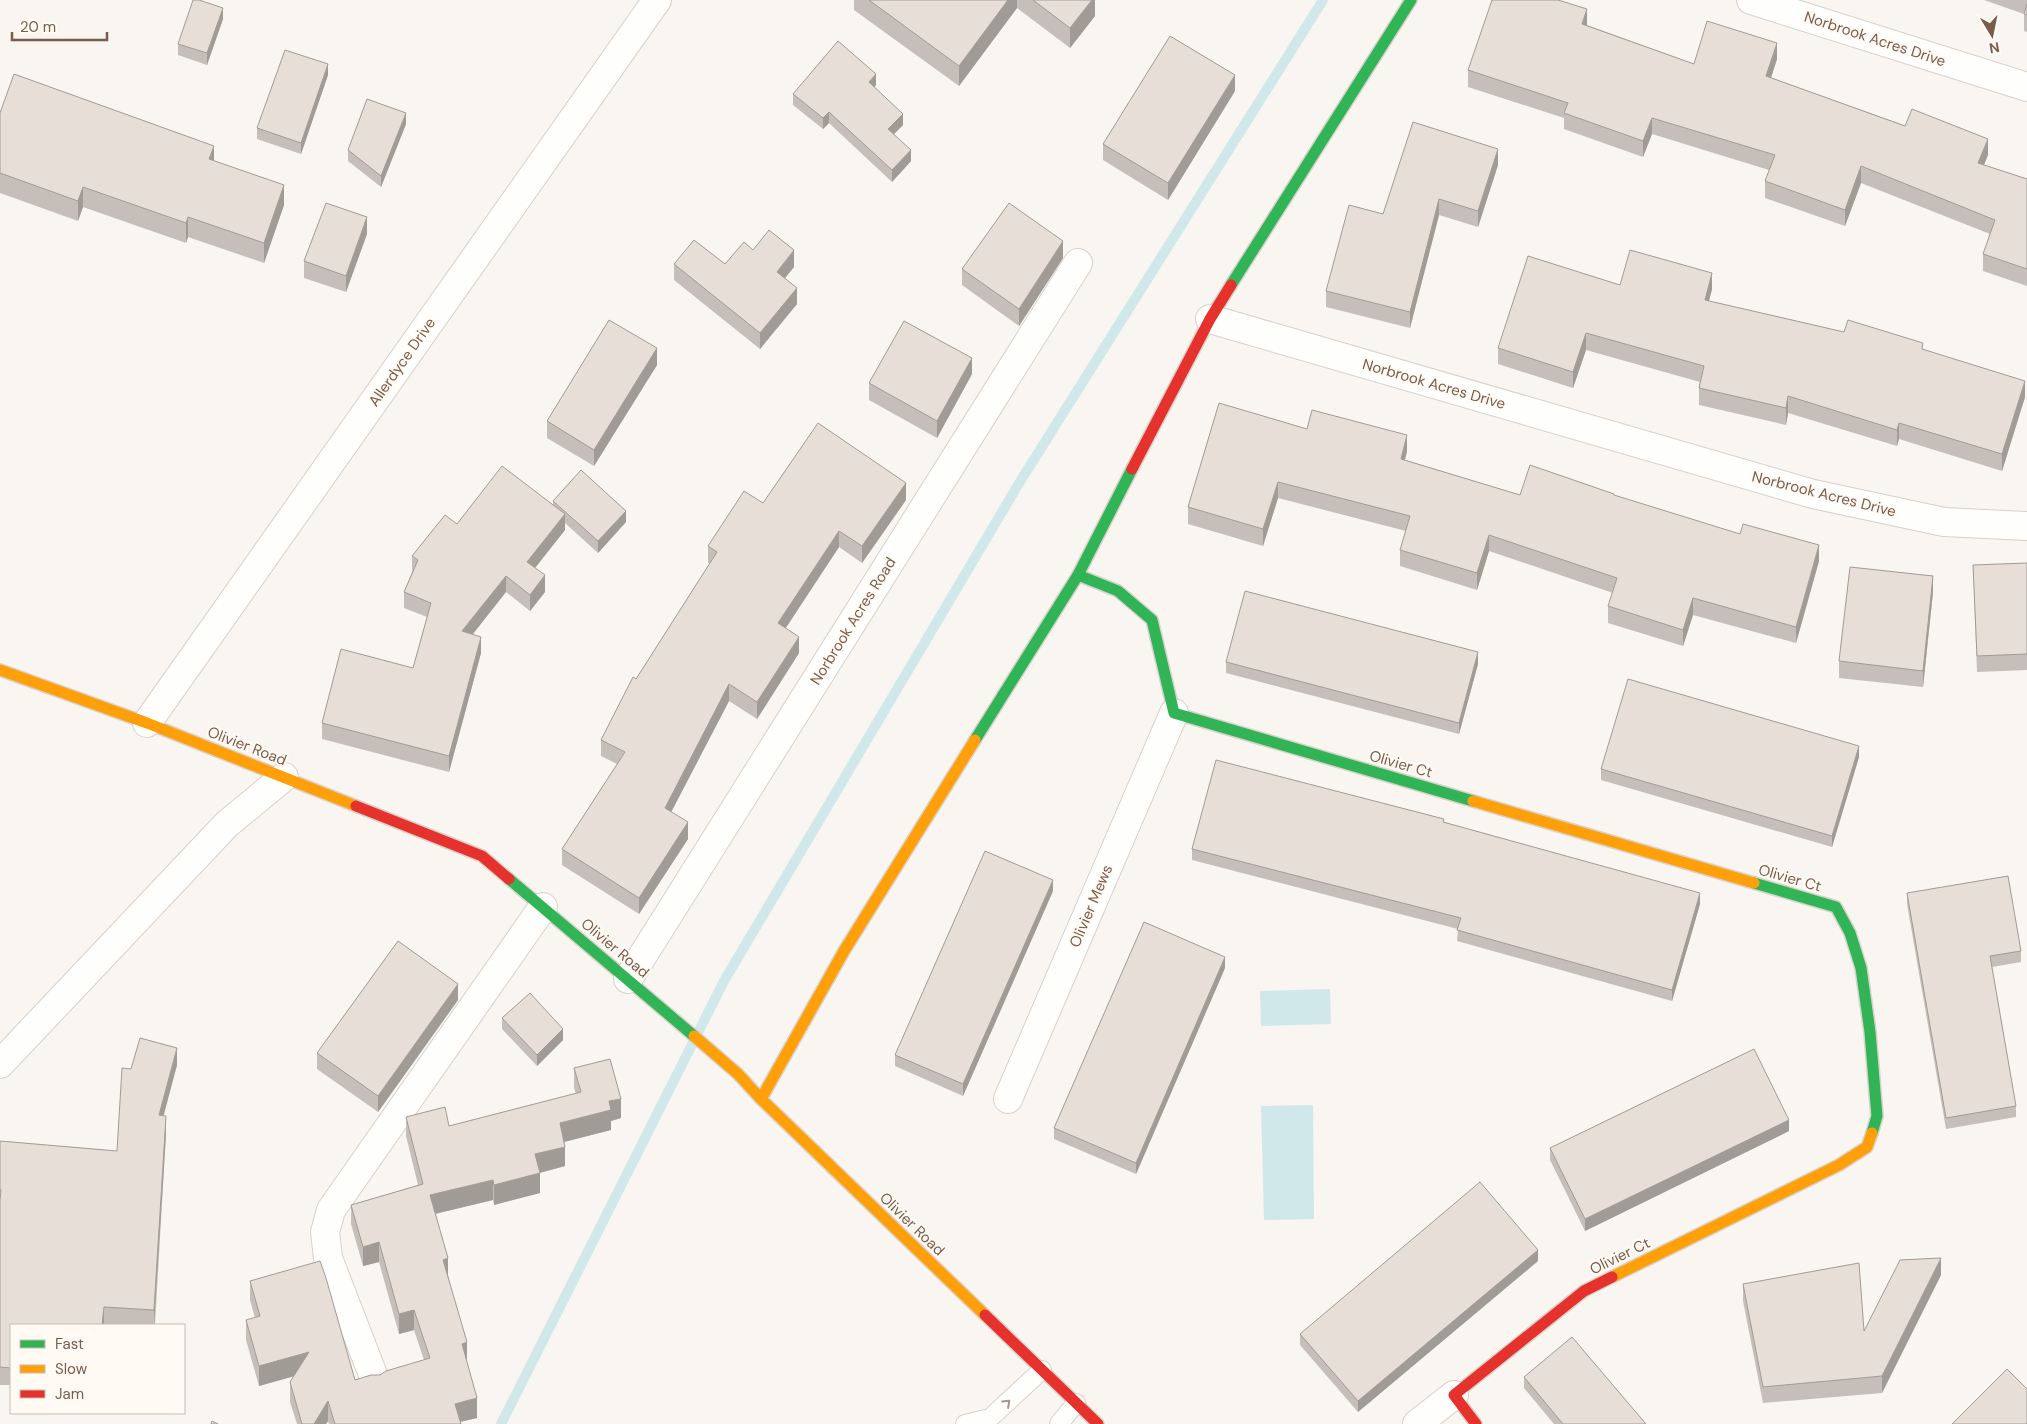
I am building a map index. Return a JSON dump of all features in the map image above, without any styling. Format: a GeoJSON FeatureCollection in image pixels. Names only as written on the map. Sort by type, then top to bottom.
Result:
{"type":"FeatureCollection","features":[{"type":"Feature","properties":{"kind":"street","name":"Allerdyce Drive"},"geometry":{"type":"LineString","coordinates":[[147,723],[657,0]]}},
{"type":"Feature","properties":{"kind":"street"},"geometry":{"type":"LineString","coordinates":[[761,1099],[844,951],[1078,575],[1210,319],[1411,0]]}},
{"type":"Feature","properties":{"kind":"street","name":"Norbrook Acres Drive"},"geometry":{"type":"LineString","coordinates":[[1751,0],[2027,87]]}},
{"type":"Feature","properties":{"kind":"street","name":"Norbrook Acres Road"},"geometry":{"type":"LineString","coordinates":[[628,979],[1078,263]]}},
{"type":"Feature","properties":{"kind":"street","name":"Norbrook Acres Drive"},"geometry":{"type":"LineString","coordinates":[[1210,319],[1813,494],[1944,522],[2027,526]]}},
{"type":"Feature","properties":{"kind":"street"},"geometry":{"type":"LineString","coordinates":[[1078,575],[1118,591],[1152,620],[1174,713]]}},
{"type":"Feature","properties":{"kind":"street","name":"Olivier Road"},"geometry":{"type":"LineString","coordinates":[[0,670],[147,723],[482,856],[738,1074],[761,1099],[1098,1424]]}},
{"type":"Feature","properties":{"kind":"street","name":"Olivier Mews"},"geometry":{"type":"LineString","coordinates":[[1008,1099],[1174,713]]}},
{"type":"Feature","properties":{"kind":"street","name":"Olivier Ct"},"geometry":{"type":"LineString","coordinates":[[1174,713],[1836,907],[1850,933],[1861,968],[1870,1032],[1877,1116],[1867,1147],[1839,1165],[1584,1291],[1454,1395]]}},
{"type":"Feature","properties":{"kind":"street"},"geometry":{"type":"LineString","coordinates":[[0,1064],[227,824],[284,776]]}},
{"type":"Feature","properties":{"kind":"street"},"geometry":{"type":"LineString","coordinates":[[376,1380],[328,1258],[325,1232],[331,1210],[543,907]]}},
{"type":"Feature","properties":{"kind":"street"},"geometry":{"type":"LineString","coordinates":[[1417,1424],[1454,1395],[1476,1424]]}},
{"type":"Feature","properties":{"kind":"lane"},"geometry":{"type":"LineString","coordinates":[[966,1424],[993,1421],[1042,1370]]}},
{"type":"Feature","properties":{"kind":"lane"},"geometry":{"type":"LineString","coordinates":[[1059,1424],[1076,1402]]}},
{"type":"Feature","properties":{"kind":"water"},"geometry":{"type":"Polygon","coordinates":[[[1330,989],[1331,1024],[1261,1026],[1260,991],[1330,989]]]}},
{"type":"Feature","properties":{"kind":"water"},"geometry":{"type":"Polygon","coordinates":[[[1313,1105],[1314,1219],[1264,1220],[1261,1106],[1313,1105]]]}},
{"type":"Feature","properties":{"kind":"building"},"geometry":{"type":"Polygon","coordinates":[[[193,0],[199,0],[223,8],[207,53],[178,44],[193,0]]]}},
{"type":"Feature","properties":{"kind":"building"},"geometry":{"type":"Polygon","coordinates":[[[869,0],[1008,0],[959,66],[869,0]]]}},
{"type":"Feature","properties":{"kind":"building"},"geometry":{"type":"Polygon","coordinates":[[[1033,0],[1092,0],[1070,28],[1033,0]]]}},
{"type":"Feature","properties":{"kind":"building"},"geometry":{"type":"Polygon","coordinates":[[[1492,0],[1558,0],[1587,9],[1582,24],[1694,64],[1707,21],[1777,43],[1766,76],[1905,126],[1912,109],[1988,139],[1978,163],[2027,179],[2027,269],[1983,254],[1995,220],[1861,166],[1845,210],[1765,181],[1775,155],[1652,118],[1643,141],[1564,113],[1568,103],[1468,70],[1492,0]]]}},
{"type":"Feature","properties":{"kind":"building"},"geometry":{"type":"Polygon","coordinates":[[[2027,4],[2027,15],[2024,14],[2027,4]]]}},
{"type":"Feature","properties":{"kind":"building"},"geometry":{"type":"Polygon","coordinates":[[[1170,36],[1235,75],[1168,183],[1103,144],[1170,36]]]}},
{"type":"Feature","properties":{"kind":"building"},"geometry":{"type":"Polygon","coordinates":[[[838,41],[876,74],[869,82],[903,114],[888,129],[911,150],[892,170],[829,112],[823,118],[793,94],[838,41]]]}},
{"type":"Feature","properties":{"kind":"building"},"geometry":{"type":"Polygon","coordinates":[[[285,50],[328,64],[301,143],[257,128],[285,50]]]}},
{"type":"Feature","properties":{"kind":"building"},"geometry":{"type":"Polygon","coordinates":[[[14,74],[214,146],[209,159],[284,185],[264,243],[188,217],[186,223],[83,187],[78,201],[0,173],[0,113],[14,74]]]}},
{"type":"Feature","properties":{"kind":"building"},"geometry":{"type":"Polygon","coordinates":[[[367,99],[406,113],[381,176],[348,150],[367,99]]]}},
{"type":"Feature","properties":{"kind":"building"},"geometry":{"type":"Polygon","coordinates":[[[1413,122],[1498,149],[1478,211],[1439,199],[1410,312],[1326,291],[1349,205],[1383,214],[1413,122]]]}},
{"type":"Feature","properties":{"kind":"building"},"geometry":{"type":"Polygon","coordinates":[[[326,203],[367,217],[346,276],[304,261],[326,203]]]}},
{"type":"Feature","properties":{"kind":"building"},"geometry":{"type":"Polygon","coordinates":[[[1009,203],[1063,241],[1019,309],[962,269],[1009,203]]]}},
{"type":"Feature","properties":{"kind":"building"},"geometry":{"type":"Polygon","coordinates":[[[769,230],[794,250],[777,272],[797,288],[760,333],[674,264],[694,240],[725,264],[744,242],[753,250],[769,230]]]}},
{"type":"Feature","properties":{"kind":"building"},"geometry":{"type":"Polygon","coordinates":[[[1630,250],[1712,273],[1705,300],[1844,332],[1848,320],[1923,343],[1922,349],[2025,381],[2002,454],[1899,423],[1897,430],[1788,396],[1786,408],[1699,388],[1704,366],[1586,333],[1573,372],[1498,348],[1528,256],[1620,285],[1630,250]]]}},
{"type":"Feature","properties":{"kind":"building"},"geometry":{"type":"Polygon","coordinates":[[[609,320],[657,348],[594,450],[547,421],[609,320]]]}},
{"type":"Feature","properties":{"kind":"building"},"geometry":{"type":"Polygon","coordinates":[[[904,321],[972,358],[937,421],[869,383],[904,321]]]}},
{"type":"Feature","properties":{"kind":"building"},"geometry":{"type":"Polygon","coordinates":[[[1219,403],[1307,429],[1312,410],[1407,435],[1401,459],[1520,495],[1530,465],[1614,495],[1740,534],[1743,524],[1819,545],[1796,627],[1693,598],[1683,630],[1608,606],[1617,578],[1489,535],[1477,573],[1400,550],[1410,516],[1278,482],[1263,529],[1188,507],[1219,403]]]}},
{"type":"Feature","properties":{"kind":"building"},"geometry":{"type":"Polygon","coordinates":[[[818,423],[906,483],[862,546],[839,531],[778,623],[799,637],[757,702],[729,684],[665,808],[688,822],[639,898],[562,849],[625,752],[601,740],[633,677],[636,679],[717,552],[708,546],[744,491],[763,503],[818,423]]]}},
{"type":"Feature","properties":{"kind":"building"},"geometry":{"type":"Polygon","coordinates":[[[502,466],[565,514],[527,562],[545,575],[530,595],[506,576],[462,631],[481,637],[449,756],[322,723],[341,649],[413,668],[431,603],[404,592],[418,560],[412,556],[445,515],[457,524],[502,466]]]}},
{"type":"Feature","properties":{"kind":"building"},"geometry":{"type":"Polygon","coordinates":[[[581,470],[626,511],[598,541],[553,501],[581,470]]]}},
{"type":"Feature","properties":{"kind":"building"},"geometry":{"type":"Polygon","coordinates":[[[2027,563],[2027,654],[1977,656],[1973,565],[2027,563]]]}},
{"type":"Feature","properties":{"kind":"building"},"geometry":{"type":"Polygon","coordinates":[[[1850,567],[1933,576],[1923,671],[1839,661],[1850,567]]]}},
{"type":"Feature","properties":{"kind":"building"},"geometry":{"type":"Polygon","coordinates":[[[1245,591],[1478,652],[1459,723],[1226,662],[1245,591]]]}},
{"type":"Feature","properties":{"kind":"building"},"geometry":{"type":"Polygon","coordinates":[[[1628,679],[1859,746],[1832,836],[1601,769],[1628,679]]]}},
{"type":"Feature","properties":{"kind":"building"},"geometry":{"type":"Polygon","coordinates":[[[1216,760],[1444,819],[1443,822],[1700,893],[1672,990],[1457,930],[1461,918],[1192,849],[1216,760]]]}},
{"type":"Feature","properties":{"kind":"building"},"geometry":{"type":"Polygon","coordinates":[[[985,851],[1053,880],[963,1084],[895,1055],[985,851]]]}},
{"type":"Feature","properties":{"kind":"building"},"geometry":{"type":"Polygon","coordinates":[[[2008,876],[2021,951],[1990,956],[2016,1106],[1946,1118],[1907,893],[2008,876]]]}},
{"type":"Feature","properties":{"kind":"building"},"geometry":{"type":"Polygon","coordinates":[[[1144,922],[1225,957],[1136,1163],[1054,1128],[1144,922]]]}},
{"type":"Feature","properties":{"kind":"building"},"geometry":{"type":"Polygon","coordinates":[[[398,941],[458,984],[378,1096],[317,1053],[398,941]]]}},
{"type":"Feature","properties":{"kind":"building"},"geometry":{"type":"Polygon","coordinates":[[[530,993],[563,1029],[537,1055],[502,1018],[530,993]]]}},
{"type":"Feature","properties":{"kind":"building"},"geometry":{"type":"Polygon","coordinates":[[[140,1038],[177,1048],[159,1115],[166,1116],[154,1310],[104,1307],[102,1324],[10,1324],[10,1368],[0,1367],[0,1141],[117,1151],[122,1068],[131,1069],[140,1038]]]}},
{"type":"Feature","properties":{"kind":"building"},"geometry":{"type":"Polygon","coordinates":[[[1754,1049],[1789,1120],[1585,1219],[1550,1148],[1754,1049]]]}},
{"type":"Feature","properties":{"kind":"building"},"geometry":{"type":"Polygon","coordinates":[[[610,1059],[621,1099],[609,1101],[611,1110],[560,1123],[565,1147],[535,1154],[540,1173],[494,1185],[493,1180],[430,1195],[448,1258],[443,1260],[467,1342],[462,1344],[477,1398],[455,1404],[461,1424],[335,1424],[328,1401],[314,1424],[302,1424],[290,1382],[309,1352],[259,1366],[246,1320],[260,1316],[250,1281],[320,1261],[355,1380],[371,1375],[380,1375],[386,1371],[430,1358],[414,1310],[399,1314],[379,1242],[363,1247],[351,1205],[423,1184],[406,1117],[445,1107],[449,1126],[581,1092],[574,1068],[610,1059]]]}},
{"type":"Feature","properties":{"kind":"building"},"geometry":{"type":"Polygon","coordinates":[[[1480,1182],[1538,1250],[1358,1401],[1300,1334],[1480,1182]]]}},
{"type":"Feature","properties":{"kind":"building"},"geometry":{"type":"Polygon","coordinates":[[[1941,1258],[1882,1376],[1763,1387],[1743,1284],[1859,1263],[1864,1331],[1900,1260],[1941,1258]]]}},
{"type":"Feature","properties":{"kind":"building"},"geometry":{"type":"Polygon","coordinates":[[[1572,1337],[1646,1424],[1563,1424],[1524,1377],[1572,1337]]]}},
{"type":"Feature","properties":{"kind":"building"},"geometry":{"type":"Polygon","coordinates":[[[2007,1369],[2027,1389],[2027,1424],[1952,1424],[2007,1369]]]}},
{"type":"Feature","properties":{"kind":"waterway"},"geometry":{"type":"LineString","coordinates":[[501,1424],[724,981],[1021,480],[1323,0]]}},
{"type":"Feature","properties":{"kind":"traffic: fast"},"geometry":{"type":"LineString","coordinates":[[1231,285],[1411,0]]}},
{"type":"Feature","properties":{"kind":"traffic: fast"},"geometry":{"type":"LineString","coordinates":[[975,740],[1078,575],[1132,469]]}},
{"type":"Feature","properties":{"kind":"traffic: fast"},"geometry":{"type":"LineString","coordinates":[[1078,575],[1118,591],[1152,620],[1174,713],[1473,801]]}},
{"type":"Feature","properties":{"kind":"traffic: fast"},"geometry":{"type":"LineString","coordinates":[[509,879],[694,1036]]}},
{"type":"Feature","properties":{"kind":"traffic: fast"},"geometry":{"type":"LineString","coordinates":[[1754,883],[1836,907],[1850,933],[1861,968],[1870,1032],[1877,1116],[1872,1133]]}},
{"type":"Feature","properties":{"kind":"traffic: slow"},"geometry":{"type":"LineString","coordinates":[[0,670],[147,723],[356,806]]}},
{"type":"Feature","properties":{"kind":"traffic: slow"},"geometry":{"type":"LineString","coordinates":[[761,1099],[844,951],[975,740]]}},
{"type":"Feature","properties":{"kind":"traffic: slow"},"geometry":{"type":"LineString","coordinates":[[1473,801],[1754,883]]}},
{"type":"Feature","properties":{"kind":"traffic: slow"},"geometry":{"type":"LineString","coordinates":[[694,1036],[738,1074],[761,1099],[985,1315]]}},
{"type":"Feature","properties":{"kind":"traffic: slow"},"geometry":{"type":"LineString","coordinates":[[1612,1277],[1839,1165],[1867,1147],[1872,1133]]}},
{"type":"Feature","properties":{"kind":"traffic: jam"},"geometry":{"type":"LineString","coordinates":[[1132,469],[1210,319],[1231,285]]}},
{"type":"Feature","properties":{"kind":"traffic: jam"},"geometry":{"type":"LineString","coordinates":[[356,806],[482,856],[509,879]]}},
{"type":"Feature","properties":{"kind":"traffic: jam"},"geometry":{"type":"LineString","coordinates":[[1476,1424],[1454,1395],[1584,1291],[1612,1277]]}},
{"type":"Feature","properties":{"kind":"traffic: jam"},"geometry":{"type":"LineString","coordinates":[[985,1315],[1098,1424]]}}]}
